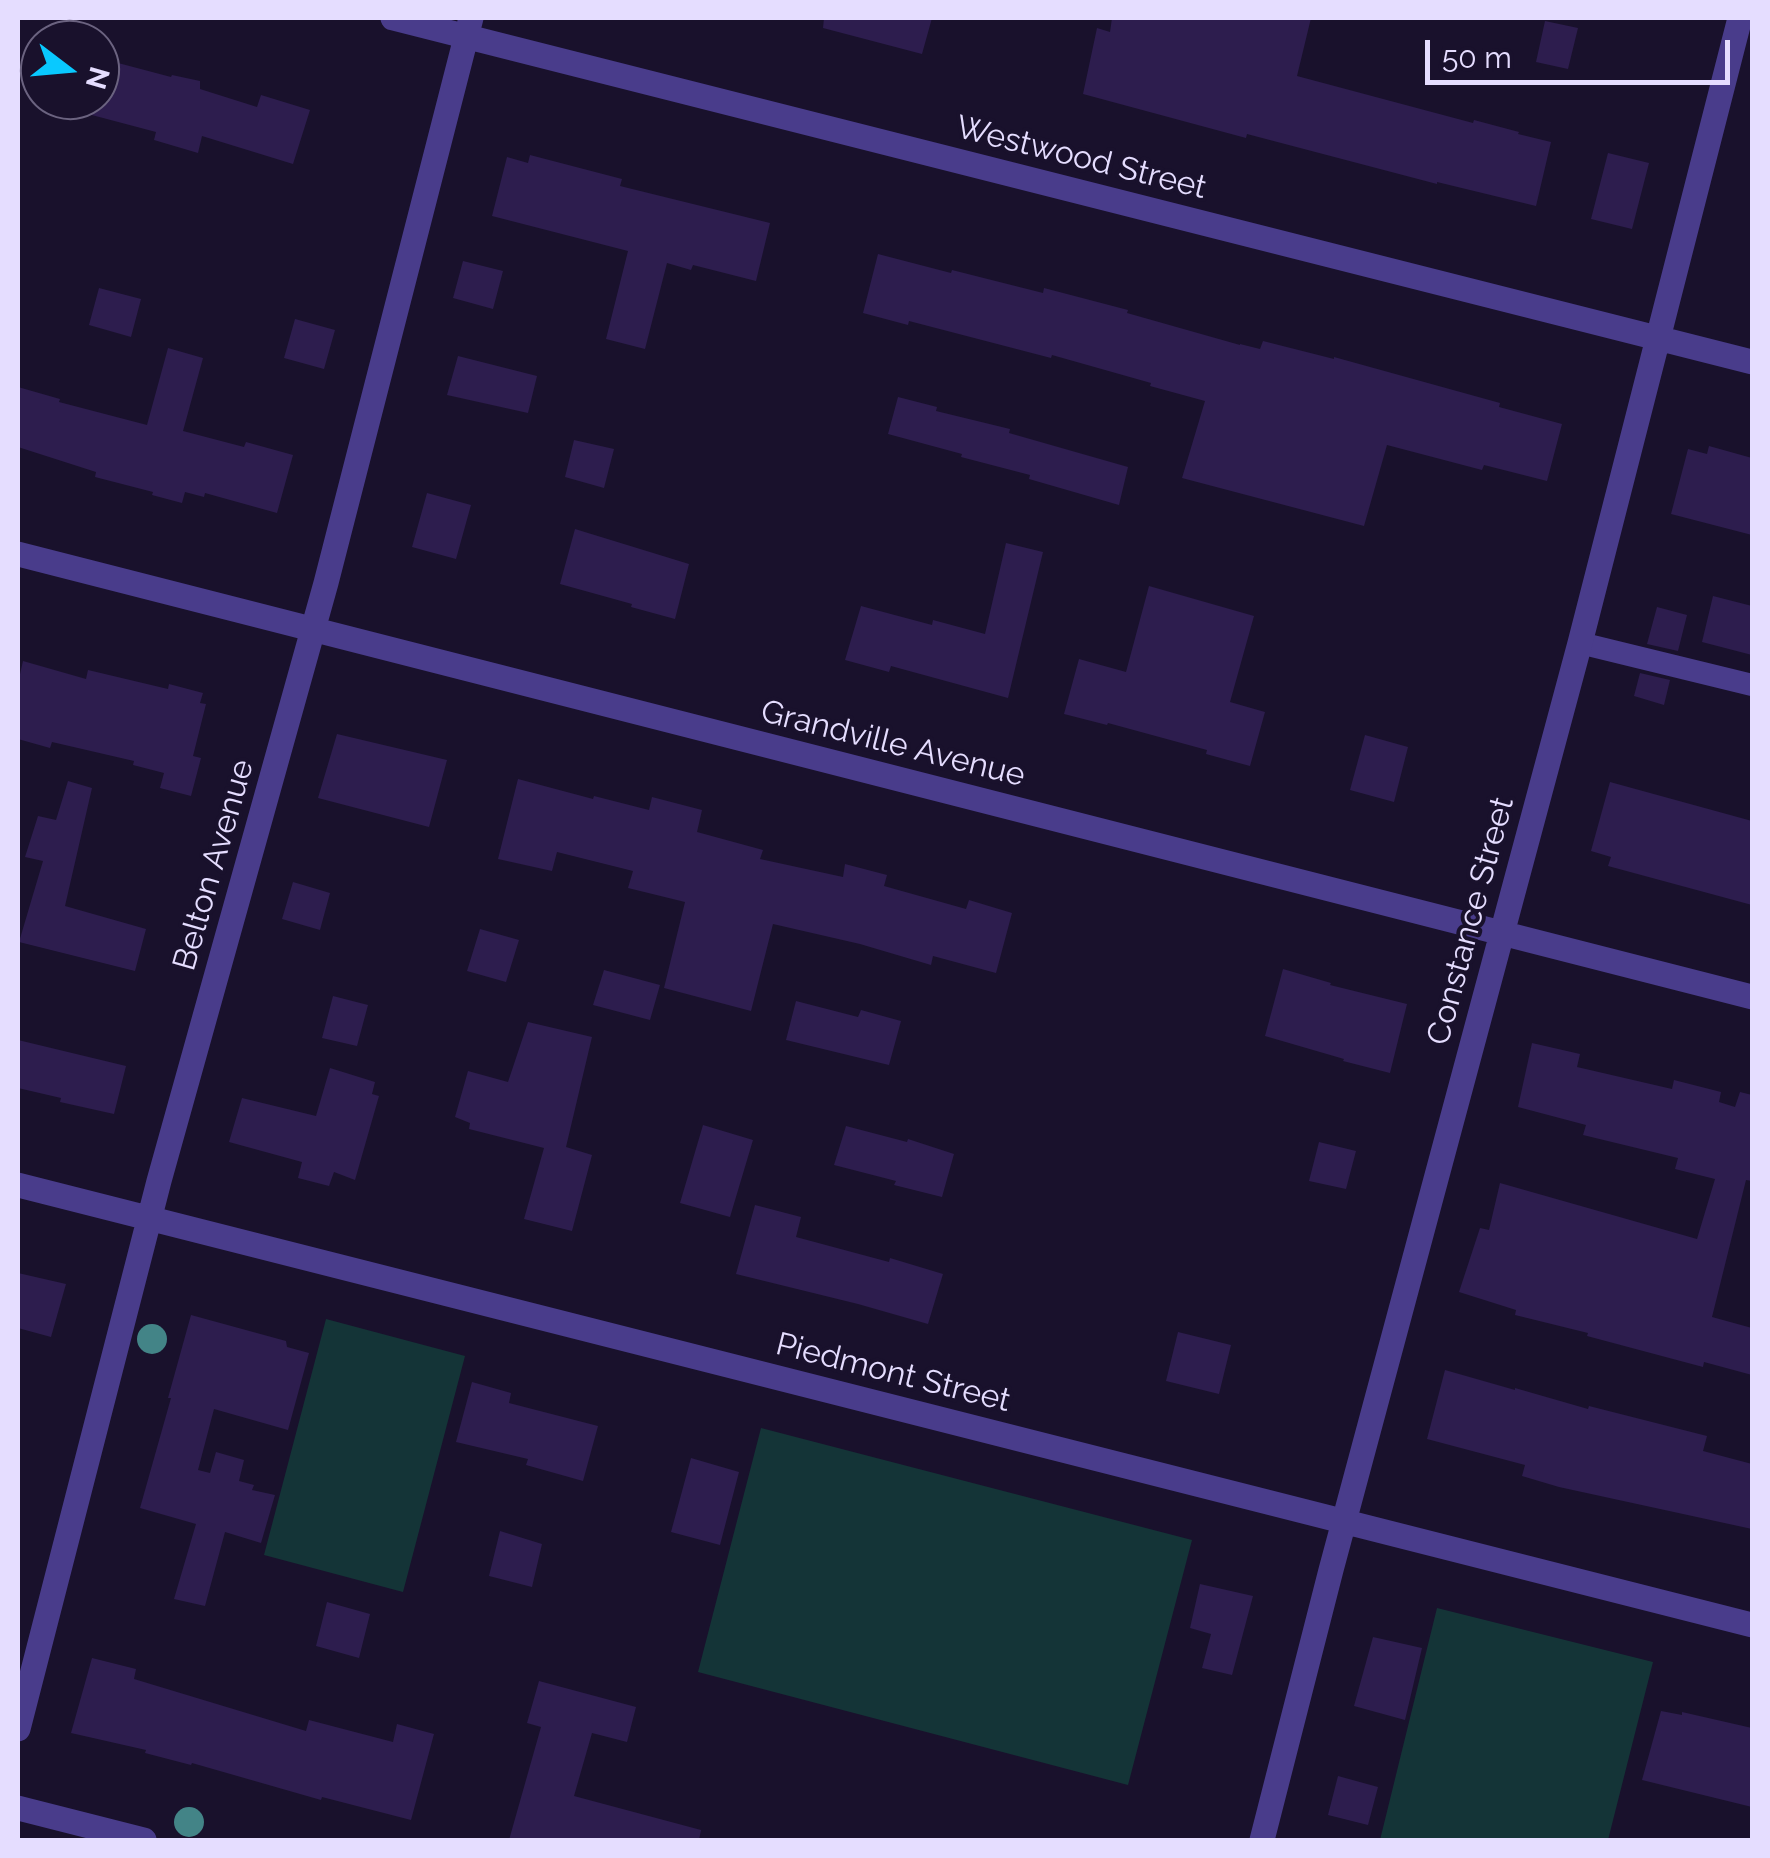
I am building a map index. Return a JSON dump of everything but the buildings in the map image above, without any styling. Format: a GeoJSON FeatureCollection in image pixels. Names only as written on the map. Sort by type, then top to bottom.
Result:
{"type":"FeatureCollection","features":[{"type":"Feature","properties":{"kind":"street","name":"Westwood Street"},"geometry":{"type":"LineString","coordinates":[[393,18],[469,27],[1752,362]]}},
{"type":"Feature","properties":{"kind":"street","name":"Constance Street"},"geometry":{"type":"LineString","coordinates":[[1262,1840],[1580,643],[1740,18]]}},
{"type":"Feature","properties":{"kind":"street","name":"Belton Avenue"},"geometry":{"type":"LineString","coordinates":[[18,1728],[149,1219],[313,630],[469,27]]}},
{"type":"Feature","properties":{"kind":"street","name":"Grandville Avenue"},"geometry":{"type":"LineString","coordinates":[[18,554],[1752,997]]}},
{"type":"Feature","properties":{"kind":"street","name":"Piedmont Street"},"geometry":{"type":"LineString","coordinates":[[18,1185],[1752,1624]]}},
{"type":"Feature","properties":{"kind":"street"},"geometry":{"type":"LineString","coordinates":[[18,1808],[144,1840]]}},
{"type":"Feature","properties":{"kind":"lane"},"geometry":{"type":"LineString","coordinates":[[1580,643],[1752,686]]}},
{"type":"Feature","properties":{"kind":"green space"},"geometry":{"type":"Polygon","coordinates":[[[326,1319],[465,1356],[403,1592],[264,1555],[326,1319]]]}},
{"type":"Feature","properties":{"kind":"green space"},"geometry":{"type":"Polygon","coordinates":[[[761,1428],[1192,1540],[1128,1785],[698,1672],[761,1428]]]}},
{"type":"Feature","properties":{"kind":"green space"},"geometry":{"type":"Polygon","coordinates":[[[1437,1608],[1653,1662],[1608,1840],[1380,1840],[1437,1608]]]}}]}
